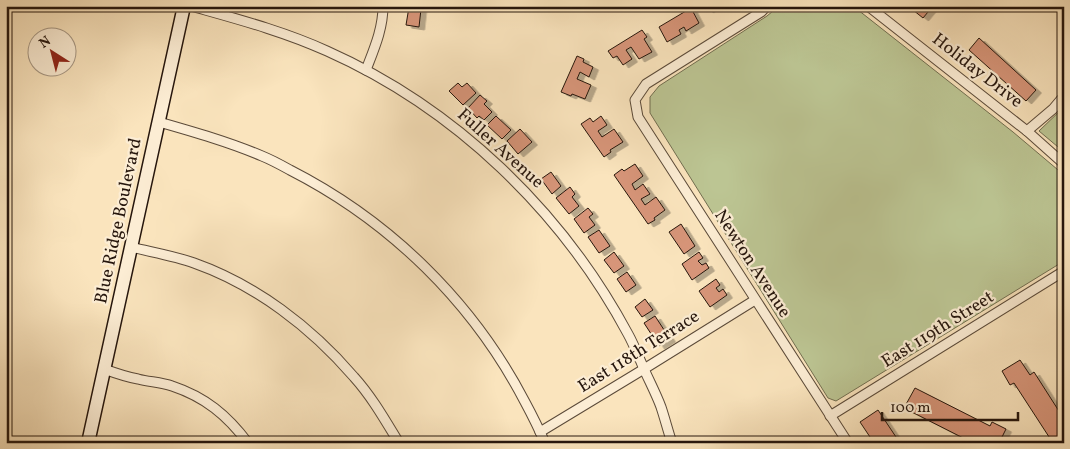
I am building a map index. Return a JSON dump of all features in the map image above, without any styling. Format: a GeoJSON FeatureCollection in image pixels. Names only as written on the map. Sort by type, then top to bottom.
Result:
{"type":"FeatureCollection","features":[{"type":"Feature","properties":{"kind":"main road","name":"Blue Ridge Boulevard"},"geometry":{"type":"LineString","coordinates":[[88,443],[184,6]]}},
{"type":"Feature","properties":{"kind":"street","name":"Fuller Avenue"},"geometry":{"type":"LineString","coordinates":[[191,6],[286,34],[366,70],[424,105],[485,153],[540,207],[588,268],[628,335],[660,405],[672,443]]}},
{"type":"Feature","properties":{"kind":"street"},"geometry":{"type":"LineString","coordinates":[[366,70],[380,33],[383,6]]}},
{"type":"Feature","properties":{"kind":"street","name":"Newton Avenue"},"geometry":{"type":"LineString","coordinates":[[767,6],[761,12],[646,84],[635,100],[638,117],[848,443]]}},
{"type":"Feature","properties":{"kind":"street","name":"Holiday Drive"},"geometry":{"type":"LineString","coordinates":[[868,6],[1027,131],[1064,164]]}},
{"type":"Feature","properties":{"kind":"street"},"geometry":{"type":"LineString","coordinates":[[1027,131],[1064,96]]}},
{"type":"Feature","properties":{"kind":"street"},"geometry":{"type":"LineString","coordinates":[[158,122],[220,140],[264,157],[314,182],[362,213],[399,243],[447,289],[483,333],[514,380],[544,443]]}},
{"type":"Feature","properties":{"kind":"street"},"geometry":{"type":"LineString","coordinates":[[131,247],[193,262],[232,280],[275,305],[301,324],[327,347],[349,371],[380,410],[399,443]]}},
{"type":"Feature","properties":{"kind":"street","name":"East 119th Street"},"geometry":{"type":"LineString","coordinates":[[830,416],[1064,271]]}},
{"type":"Feature","properties":{"kind":"street","name":"East 118th Terrace"},"geometry":{"type":"LineString","coordinates":[[540,432],[644,370],[755,300]]}},
{"type":"Feature","properties":{"kind":"street"},"geometry":{"type":"LineString","coordinates":[[104,369],[136,379],[170,385],[189,392],[222,414],[248,443]]}},
{"type":"Feature","properties":{"kind":"green space"},"geometry":{"type":"Polygon","coordinates":[[[779,6],[853,6],[1013,132],[1064,175],[1064,261],[836,401],[828,398],[650,113],[650,97],[659,86],[767,16],[779,6]]]}},
{"type":"Feature","properties":{"kind":"green space"},"geometry":{"type":"Polygon","coordinates":[[[1064,107],[1064,152],[1039,131],[1064,107]]]}},
{"type":"Feature","properties":{"kind":"building"},"geometry":{"type":"Polygon","coordinates":[[[705,6],[714,6],[708,10],[705,6]]]}},
{"type":"Feature","properties":{"kind":"building"},"geometry":{"type":"Polygon","coordinates":[[[908,6],[933,6],[923,18],[908,6]]]}},
{"type":"Feature","properties":{"kind":"building"},"geometry":{"type":"Polygon","coordinates":[[[409,7],[421,9],[419,27],[406,25],[409,7]]]}},
{"type":"Feature","properties":{"kind":"building"},"geometry":{"type":"Polygon","coordinates":[[[691,8],[699,23],[686,31],[684,27],[679,30],[681,34],[667,42],[659,27],[691,8]]]}},
{"type":"Feature","properties":{"kind":"building"},"geometry":{"type":"Polygon","coordinates":[[[642,30],[647,37],[644,39],[652,52],[639,59],[631,47],[626,50],[632,59],[623,65],[617,56],[613,58],[608,51],[642,30]]]}},
{"type":"Feature","properties":{"kind":"building"},"geometry":{"type":"Polygon","coordinates":[[[979,38],[1036,90],[1026,101],[969,50],[979,38]]]}},
{"type":"Feature","properties":{"kind":"building"},"geometry":{"type":"Polygon","coordinates":[[[577,56],[584,59],[583,62],[593,67],[589,77],[580,72],[577,79],[591,85],[585,99],[561,92],[577,56]]]}},
{"type":"Feature","properties":{"kind":"building"},"geometry":{"type":"Polygon","coordinates":[[[458,83],[462,87],[467,83],[476,93],[463,105],[449,91],[458,83]]]}},
{"type":"Feature","properties":{"kind":"building"},"geometry":{"type":"Polygon","coordinates":[[[480,95],[487,101],[484,104],[492,112],[484,120],[479,116],[477,118],[468,108],[480,95]]]}},
{"type":"Feature","properties":{"kind":"building"},"geometry":{"type":"Polygon","coordinates":[[[496,116],[511,130],[502,139],[487,125],[496,116]]]}},
{"type":"Feature","properties":{"kind":"building"},"geometry":{"type":"Polygon","coordinates":[[[601,116],[607,125],[598,131],[602,137],[614,129],[623,142],[610,150],[611,152],[604,157],[581,124],[590,118],[593,122],[601,116]]]}},
{"type":"Feature","properties":{"kind":"building"},"geometry":{"type":"Polygon","coordinates":[[[520,129],[532,142],[518,154],[507,141],[520,129]]]}},
{"type":"Feature","properties":{"kind":"building"},"geometry":{"type":"Polygon","coordinates":[[[635,164],[643,176],[632,184],[635,190],[643,184],[650,194],[641,199],[645,205],[656,197],[665,210],[648,224],[614,175],[622,169],[624,171],[635,164]]]}},
{"type":"Feature","properties":{"kind":"building"},"geometry":{"type":"Polygon","coordinates":[[[551,172],[561,186],[552,194],[541,179],[551,172]]]}},
{"type":"Feature","properties":{"kind":"building"},"geometry":{"type":"Polygon","coordinates":[[[570,187],[575,194],[572,197],[579,206],[569,214],[556,198],[570,187]]]}},
{"type":"Feature","properties":{"kind":"building"},"geometry":{"type":"Polygon","coordinates":[[[588,208],[593,214],[589,217],[595,225],[584,233],[574,219],[588,208]]]}},
{"type":"Feature","properties":{"kind":"building"},"geometry":{"type":"Polygon","coordinates":[[[681,224],[695,246],[684,254],[669,232],[681,224]]]}},
{"type":"Feature","properties":{"kind":"building"},"geometry":{"type":"Polygon","coordinates":[[[599,230],[610,246],[599,253],[588,237],[599,230]]]}},
{"type":"Feature","properties":{"kind":"building"},"geometry":{"type":"Polygon","coordinates":[[[614,252],[624,266],[614,273],[604,260],[614,252]]]}},
{"type":"Feature","properties":{"kind":"building"},"geometry":{"type":"Polygon","coordinates":[[[699,252],[703,258],[698,261],[702,265],[706,263],[709,268],[692,280],[682,264],[699,252]]]}},
{"type":"Feature","properties":{"kind":"building"},"geometry":{"type":"Polygon","coordinates":[[[627,272],[636,285],[626,292],[617,279],[627,272]]]}},
{"type":"Feature","properties":{"kind":"building"},"geometry":{"type":"Polygon","coordinates":[[[716,279],[720,285],[716,288],[719,292],[723,289],[727,295],[710,307],[699,291],[716,279]]]}},
{"type":"Feature","properties":{"kind":"building"},"geometry":{"type":"Polygon","coordinates":[[[645,299],[653,310],[642,317],[635,307],[645,299]]]}},
{"type":"Feature","properties":{"kind":"building"},"geometry":{"type":"Polygon","coordinates":[[[655,316],[670,339],[659,346],[644,323],[655,316]]]}},
{"type":"Feature","properties":{"kind":"building"},"geometry":{"type":"Polygon","coordinates":[[[1020,360],[1030,375],[1034,372],[1064,419],[1064,443],[1053,443],[1014,383],[1010,385],[1002,371],[1020,360]]]}},
{"type":"Feature","properties":{"kind":"building"},"geometry":{"type":"Polygon","coordinates":[[[915,388],[990,426],[992,422],[1006,429],[999,443],[973,443],[904,408],[915,388]]]}},
{"type":"Feature","properties":{"kind":"building"},"geometry":{"type":"Polygon","coordinates":[[[878,410],[900,443],[874,443],[860,422],[878,410]]]}},
{"type":"Feature","properties":{"kind":"railway"},"geometry":{"type":"LineString","coordinates":[[6,28],[11,6]]}}]}
